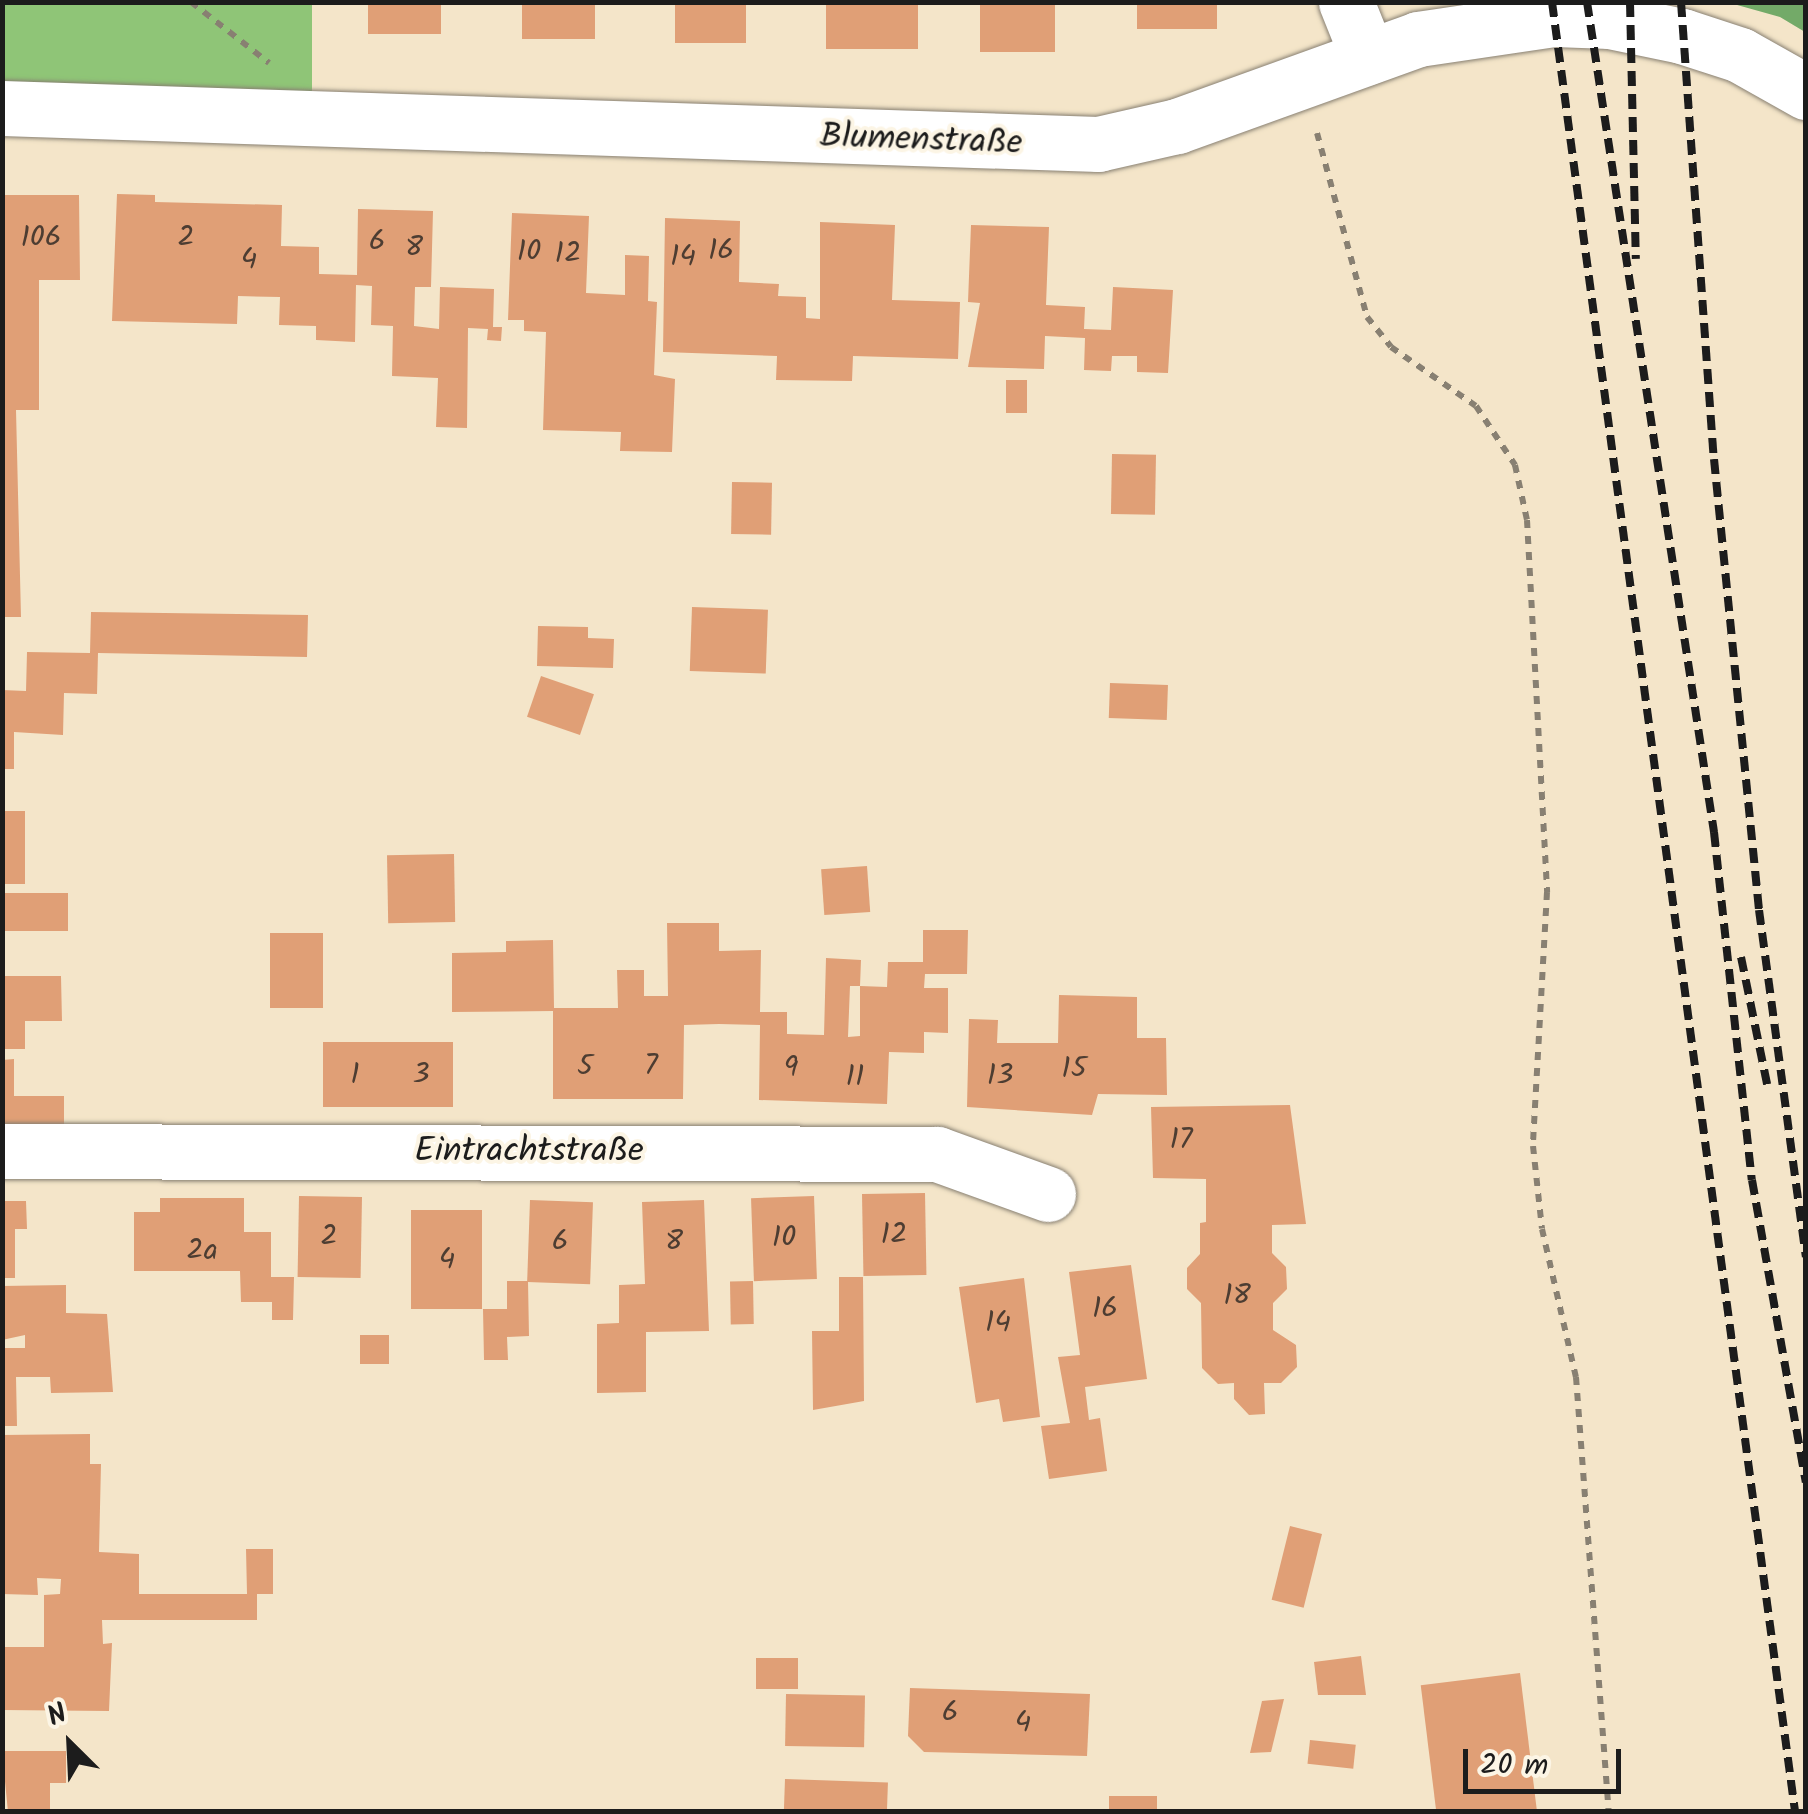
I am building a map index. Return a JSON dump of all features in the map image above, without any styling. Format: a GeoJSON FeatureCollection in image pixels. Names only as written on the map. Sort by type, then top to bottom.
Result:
{"type":"FeatureCollection","features":[{"type":"Feature","properties":{"kind":"street"},"geometry":{"type":"LineString","coordinates":[[1346,2],[1368,57]]}},
{"type":"Feature","properties":{"kind":"street","name":"Blumenstraße"},"geometry":{"type":"LineString","coordinates":[[2,108],[1098,144],[1178,126],[1302,79],[1464,28],[1610,20],[1730,52],[1806,92]]}},
{"type":"Feature","properties":{"kind":"street","name":"Eintrachtstraße"},"geometry":{"type":"LineString","coordinates":[[2,1151],[937,1154],[1048,1194]]}},
{"type":"Feature","properties":{"kind":"path"},"geometry":{"type":"LineString","coordinates":[[1302,79],[1367,317],[1391,346],[1476,406],[1515,465],[1528,520],[1547,892],[1533,1146],[1542,1229],[1576,1377],[1609,1812]]}},
{"type":"Feature","properties":{"kind":"green space"},"geometry":{"type":"Polygon","coordinates":[[[3,3],[312,3],[312,95],[3,95],[3,3]]]}},
{"type":"Feature","properties":{"kind":"green space"},"geometry":{"type":"Polygon","coordinates":[[[1730,3],[1805,3],[1805,32],[1780,17],[1730,3]]]}},
{"type":"Feature","properties":{"kind":"building"},"geometry":{"type":"Polygon","coordinates":[[[368,2],[441,2],[441,34],[368,34],[368,2]]]}},
{"type":"Feature","properties":{"kind":"building"},"geometry":{"type":"Polygon","coordinates":[[[522,2],[595,2],[595,39],[522,39],[522,2]]]}},
{"type":"Feature","properties":{"kind":"building"},"geometry":{"type":"Polygon","coordinates":[[[675,2],[746,2],[746,43],[675,43],[675,2]]]}},
{"type":"Feature","properties":{"kind":"building"},"geometry":{"type":"Polygon","coordinates":[[[826,2],[918,2],[918,49],[826,49],[826,2]]]}},
{"type":"Feature","properties":{"kind":"building"},"geometry":{"type":"Polygon","coordinates":[[[980,2],[1055,2],[1055,52],[980,52],[980,2]]]}},
{"type":"Feature","properties":{"kind":"building"},"geometry":{"type":"Polygon","coordinates":[[[1137,2],[1217,2],[1217,29],[1137,29],[1137,2]]]}},
{"type":"Feature","properties":{"kind":"building"},"geometry":{"type":"Polygon","coordinates":[[[117,194],[155,195],[155,202],[282,205],[281,246],[319,247],[319,274],[357,275],[358,209],[433,211],[431,287],[415,287],[414,326],[439,329],[440,287],[494,289],[493,327],[502,327],[501,341],[487,340],[488,329],[468,328],[467,428],[436,427],[438,378],[392,376],[393,326],[371,325],[372,286],[356,285],[355,342],[316,340],[316,326],[279,325],[280,297],[238,296],[237,324],[112,321],[117,194]]]}},
{"type":"Feature","properties":{"kind":"building"},"geometry":{"type":"Polygon","coordinates":[[[2,195],[79,195],[80,280],[39,280],[39,410],[16,410],[21,617],[2,617],[2,195]]]}},
{"type":"Feature","properties":{"kind":"building"},"geometry":{"type":"Polygon","coordinates":[[[512,213],[589,216],[586,293],[625,295],[625,255],[649,256],[648,301],[657,302],[654,375],[675,379],[672,452],[620,451],[621,432],[543,430],[546,332],[524,331],[524,320],[508,320],[512,213]]]}},
{"type":"Feature","properties":{"kind":"building"},"geometry":{"type":"Polygon","coordinates":[[[665,218],[740,221],[739,282],[779,284],[778,296],[806,297],[806,318],[820,319],[820,222],[895,225],[892,300],[960,302],[958,359],[853,356],[852,381],[776,380],[777,356],[663,352],[665,218]]]}},
{"type":"Feature","properties":{"kind":"building"},"geometry":{"type":"Polygon","coordinates":[[[971,225],[1049,227],[1046,305],[1085,307],[1084,329],[1111,330],[1113,287],[1173,290],[1168,373],[1137,372],[1137,356],[1112,356],[1111,371],[1084,370],[1085,338],[1045,336],[1044,369],[968,367],[980,303],[968,302],[971,225]]]}},
{"type":"Feature","properties":{"kind":"building"},"geometry":{"type":"Polygon","coordinates":[[[1006,380],[1027,380],[1027,413],[1006,413],[1006,380]]]}},
{"type":"Feature","properties":{"kind":"building"},"geometry":{"type":"Polygon","coordinates":[[[1112,454],[1156,455],[1155,515],[1111,514],[1112,454]]]}},
{"type":"Feature","properties":{"kind":"building"},"geometry":{"type":"Polygon","coordinates":[[[732,482],[772,483],[771,535],[731,534],[732,482]]]}},
{"type":"Feature","properties":{"kind":"building"},"geometry":{"type":"Polygon","coordinates":[[[692,607],[768,610],[766,674],[690,671],[692,607]]]}},
{"type":"Feature","properties":{"kind":"building"},"geometry":{"type":"Polygon","coordinates":[[[91,612],[308,615],[307,657],[98,653],[97,694],[64,693],[63,735],[14,732],[14,769],[2,769],[2,690],[26,691],[27,652],[90,653],[91,612]]]}},
{"type":"Feature","properties":{"kind":"building"},"geometry":{"type":"Polygon","coordinates":[[[538,626],[588,627],[588,638],[614,639],[613,668],[537,666],[538,626]]]}},
{"type":"Feature","properties":{"kind":"building"},"geometry":{"type":"Polygon","coordinates":[[[541,676],[594,694],[580,735],[527,717],[541,676]]]}},
{"type":"Feature","properties":{"kind":"building"},"geometry":{"type":"Polygon","coordinates":[[[1110,683],[1168,685],[1167,720],[1109,718],[1110,683]]]}},
{"type":"Feature","properties":{"kind":"building"},"geometry":{"type":"Polygon","coordinates":[[[2,811],[25,811],[25,884],[2,884],[2,811]]]}},
{"type":"Feature","properties":{"kind":"building"},"geometry":{"type":"Polygon","coordinates":[[[454,854],[455,922],[388,923],[387,855],[454,854]]]}},
{"type":"Feature","properties":{"kind":"building"},"geometry":{"type":"Polygon","coordinates":[[[867,866],[870,912],[824,915],[821,869],[867,866]]]}},
{"type":"Feature","properties":{"kind":"building"},"geometry":{"type":"Polygon","coordinates":[[[2,893],[68,893],[68,931],[2,931],[2,893]]]}},
{"type":"Feature","properties":{"kind":"building"},"geometry":{"type":"Polygon","coordinates":[[[667,923],[719,923],[719,951],[761,950],[760,1012],[787,1012],[787,1034],[824,1035],[826,958],[861,960],[860,986],[887,987],[888,962],[923,962],[923,930],[968,930],[967,974],[925,974],[924,988],[948,988],[948,1033],[924,1032],[924,1053],[889,1052],[887,1104],[759,1100],[760,1025],[719,1024],[684,1025],[683,1099],[553,1099],[553,1011],[452,1012],[452,953],[506,952],[506,941],[553,940],[554,1008],[618,1008],[617,970],[644,970],[644,996],[668,996],[667,923]],[[850,986],[848,1037],[860,1036],[860,986],[850,986]]]}},
{"type":"Feature","properties":{"kind":"building"},"geometry":{"type":"Polygon","coordinates":[[[270,933],[323,933],[323,1008],[270,1008],[270,933]]]}},
{"type":"Feature","properties":{"kind":"building"},"geometry":{"type":"Polygon","coordinates":[[[2,976],[61,976],[62,1021],[25,1021],[25,1049],[2,1049],[2,976]]]}},
{"type":"Feature","properties":{"kind":"building"},"geometry":{"type":"Polygon","coordinates":[[[1059,995],[1137,997],[1137,1038],[1166,1038],[1167,1095],[1098,1094],[1092,1115],[967,1107],[969,1019],[998,1020],[997,1043],[1058,1043],[1059,995]]]}},
{"type":"Feature","properties":{"kind":"building"},"geometry":{"type":"Polygon","coordinates":[[[323,1042],[453,1042],[453,1107],[323,1107],[323,1042]]]}},
{"type":"Feature","properties":{"kind":"building"},"geometry":{"type":"Polygon","coordinates":[[[14,1059],[14,1096],[64,1096],[64,1135],[5,1135],[2,1060],[14,1059]]]}},
{"type":"Feature","properties":{"kind":"building"},"geometry":{"type":"Polygon","coordinates":[[[1290,1105],[1306,1224],[1272,1225],[1272,1253],[1286,1267],[1287,1289],[1273,1303],[1273,1330],[1296,1345],[1297,1367],[1281,1383],[1264,1383],[1265,1414],[1249,1415],[1234,1399],[1234,1383],[1218,1384],[1202,1368],[1201,1303],[1187,1289],[1187,1268],[1200,1254],[1200,1223],[1206,1222],[1206,1179],[1153,1178],[1151,1107],[1290,1105]]]}},
{"type":"Feature","properties":{"kind":"building"},"geometry":{"type":"Polygon","coordinates":[[[925,1193],[926,1275],[863,1276],[862,1194],[925,1193]]]}},
{"type":"Feature","properties":{"kind":"building"},"geometry":{"type":"Polygon","coordinates":[[[299,1196],[362,1197],[361,1278],[298,1277],[299,1196]]]}},
{"type":"Feature","properties":{"kind":"building"},"geometry":{"type":"Polygon","coordinates":[[[814,1196],[817,1279],[754,1281],[751,1198],[814,1196]]]}},
{"type":"Feature","properties":{"kind":"building"},"geometry":{"type":"Polygon","coordinates":[[[160,1198],[244,1198],[244,1232],[271,1232],[271,1277],[294,1277],[293,1320],[272,1320],[272,1302],[241,1302],[240,1271],[134,1271],[134,1212],[160,1212],[160,1198]]]}},
{"type":"Feature","properties":{"kind":"building"},"geometry":{"type":"Polygon","coordinates":[[[530,1200],[593,1202],[590,1284],[527,1282],[530,1200]]]}},
{"type":"Feature","properties":{"kind":"building"},"geometry":{"type":"Polygon","coordinates":[[[704,1200],[709,1331],[646,1332],[646,1392],[597,1393],[597,1324],[619,1323],[619,1285],[645,1284],[642,1202],[704,1200]]]}},
{"type":"Feature","properties":{"kind":"building"},"geometry":{"type":"Polygon","coordinates":[[[2,1201],[26,1201],[27,1229],[15,1229],[15,1278],[2,1278],[2,1201]]]}},
{"type":"Feature","properties":{"kind":"building"},"geometry":{"type":"Polygon","coordinates":[[[411,1210],[482,1210],[482,1309],[411,1309],[411,1210]]]}},
{"type":"Feature","properties":{"kind":"building"},"geometry":{"type":"Polygon","coordinates":[[[1131,1265],[1147,1379],[1085,1387],[1089,1420],[1100,1418],[1107,1471],[1049,1479],[1041,1426],[1070,1423],[1058,1357],[1080,1355],[1069,1272],[1131,1265]]]}},
{"type":"Feature","properties":{"kind":"building"},"geometry":{"type":"Polygon","coordinates":[[[839,1277],[863,1277],[864,1401],[813,1410],[812,1331],[839,1331],[839,1277]]]}},
{"type":"Feature","properties":{"kind":"building"},"geometry":{"type":"Polygon","coordinates":[[[1024,1278],[1040,1417],[1003,1422],[999,1399],[976,1403],[959,1287],[1024,1278]]]}},
{"type":"Feature","properties":{"kind":"building"},"geometry":{"type":"Polygon","coordinates":[[[507,1281],[528,1281],[529,1336],[507,1337],[508,1360],[484,1360],[483,1309],[507,1309],[507,1281]]]}},
{"type":"Feature","properties":{"kind":"building"},"geometry":{"type":"Polygon","coordinates":[[[730,1281],[753,1281],[754,1324],[731,1324],[730,1281]]]}},
{"type":"Feature","properties":{"kind":"building"},"geometry":{"type":"Polygon","coordinates":[[[66,1285],[66,1313],[107,1314],[113,1392],[51,1393],[50,1377],[16,1377],[17,1426],[2,1426],[2,1348],[25,1348],[25,1335],[2,1340],[2,1286],[66,1285]]]}},
{"type":"Feature","properties":{"kind":"building"},"geometry":{"type":"Polygon","coordinates":[[[360,1335],[389,1335],[389,1364],[360,1364],[360,1335]]]}},
{"type":"Feature","properties":{"kind":"building"},"geometry":{"type":"Polygon","coordinates":[[[90,1434],[90,1464],[101,1464],[99,1552],[139,1554],[139,1594],[247,1594],[246,1549],[273,1549],[273,1594],[257,1594],[257,1620],[102,1620],[103,1644],[112,1643],[109,1711],[2,1710],[2,1647],[44,1647],[44,1595],[60,1594],[61,1579],[37,1578],[38,1595],[2,1594],[2,1435],[90,1434]]]}},
{"type":"Feature","properties":{"kind":"building"},"geometry":{"type":"Polygon","coordinates":[[[1290,1526],[1322,1534],[1304,1608],[1272,1600],[1290,1526]]]}},
{"type":"Feature","properties":{"kind":"building"},"geometry":{"type":"Polygon","coordinates":[[[1361,1656],[1366,1695],[1318,1695],[1314,1662],[1361,1656]]]}},
{"type":"Feature","properties":{"kind":"building"},"geometry":{"type":"Polygon","coordinates":[[[756,1658],[798,1658],[798,1689],[756,1689],[756,1658]]]}},
{"type":"Feature","properties":{"kind":"building"},"geometry":{"type":"Polygon","coordinates":[[[1520,1673],[1537,1812],[1436,1812],[1421,1685],[1520,1673]]]}},
{"type":"Feature","properties":{"kind":"building"},"geometry":{"type":"Polygon","coordinates":[[[910,1688],[1090,1694],[1087,1756],[924,1752],[908,1736],[910,1688]]]}},
{"type":"Feature","properties":{"kind":"building"},"geometry":{"type":"Polygon","coordinates":[[[786,1694],[865,1695],[864,1747],[785,1746],[786,1694]]]}},
{"type":"Feature","properties":{"kind":"building"},"geometry":{"type":"Polygon","coordinates":[[[1284,1699],[1271,1752],[1250,1753],[1262,1701],[1284,1699]]]}},
{"type":"Feature","properties":{"kind":"building"},"geometry":{"type":"Polygon","coordinates":[[[1310,1740],[1356,1745],[1353,1769],[1307,1764],[1310,1740]]]}},
{"type":"Feature","properties":{"kind":"building"},"geometry":{"type":"Polygon","coordinates":[[[2,1751],[66,1751],[66,1783],[50,1783],[50,1812],[8,1812],[2,1751]]]}},
{"type":"Feature","properties":{"kind":"building"},"geometry":{"type":"Polygon","coordinates":[[[785,1779],[888,1783],[887,1812],[784,1812],[785,1779]]]}},
{"type":"Feature","properties":{"kind":"building"},"geometry":{"type":"Polygon","coordinates":[[[1109,1796],[1157,1796],[1157,1812],[1109,1812],[1109,1796]]]}},
{"type":"Feature","properties":{"kind":"railway"},"geometry":{"type":"LineString","coordinates":[[1552,2],[1795,1812]]}},
{"type":"Feature","properties":{"kind":"railway"},"geometry":{"type":"LineString","coordinates":[[1587,2],[1714,832],[1752,1180],[1806,1482]]}},
{"type":"Feature","properties":{"kind":"railway"},"geometry":{"type":"LineString","coordinates":[[1630,2],[1636,259]]}},
{"type":"Feature","properties":{"kind":"railway"},"geometry":{"type":"LineString","coordinates":[[1681,2],[1714,459],[1759,910],[1806,1257]]}},
{"type":"Feature","properties":{"kind":"railway"},"geometry":{"type":"LineString","coordinates":[[1741,957],[1767,1084]]}}]}
